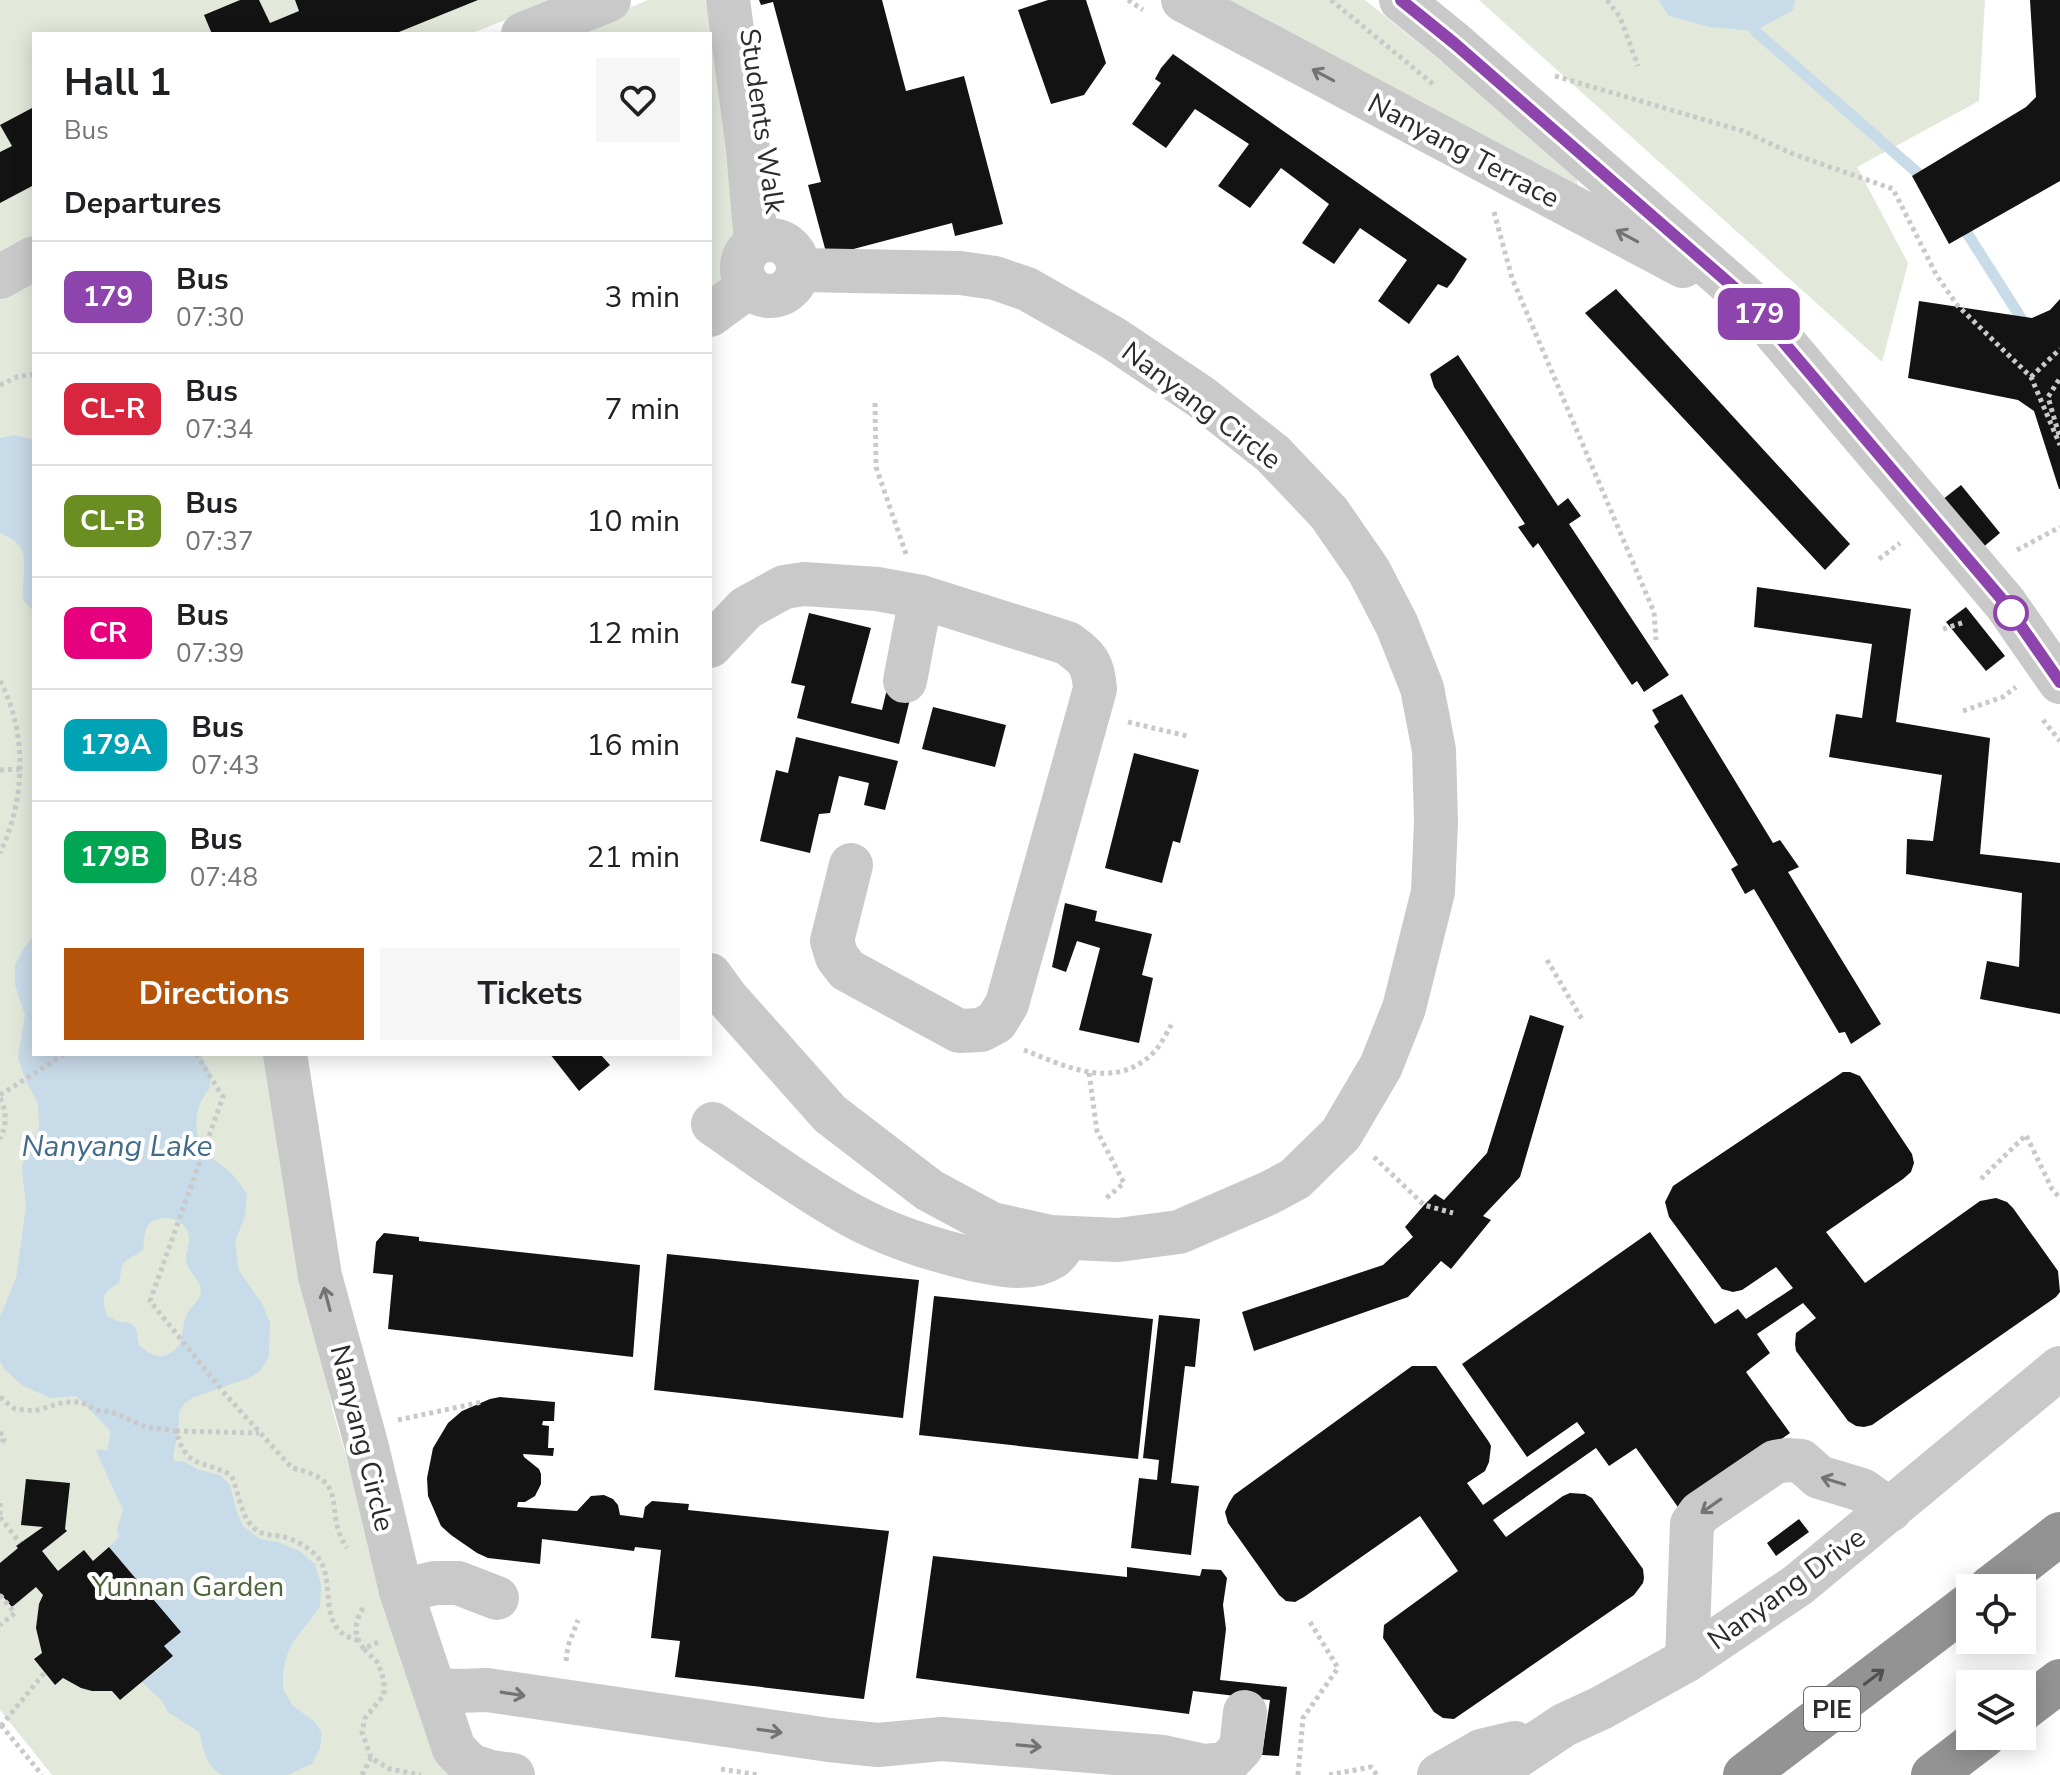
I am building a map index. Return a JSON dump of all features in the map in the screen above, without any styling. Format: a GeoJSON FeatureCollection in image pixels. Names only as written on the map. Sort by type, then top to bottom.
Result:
{"type":"FeatureCollection","features":[{"type":"Feature","properties":{"kind":"highway"},"geometry":{"type":"LineString","coordinates":[[2008,1574],[2060,1534]]}},
{"type":"Feature","properties":{"kind":"highway","name":"PIE"},"geometry":{"type":"LineString","coordinates":[[1745,1775],[1956,1615]]}},
{"type":"Feature","properties":{"kind":"highway"},"geometry":{"type":"LineString","coordinates":[[2036,1698],[2060,1680]]}},
{"type":"Feature","properties":{"kind":"highway"},"geometry":{"type":"LineString","coordinates":[[1935,1775],[1968,1750]]}},
{"type":"Feature","properties":{"kind":"street"},"geometry":{"type":"LineString","coordinates":[[528,32],[609,0]]}},
{"type":"Feature","properties":{"kind":"street","name":"Students Walk"},"geometry":{"type":"LineString","coordinates":[[728,0],[748,149],[779,252]]}},
{"type":"Feature","properties":{"kind":"street","name":"Students Walk"},"geometry":{"type":"LineString","coordinates":[[745,0],[779,252]]}},
{"type":"Feature","properties":{"kind":"street"},"geometry":{"type":"LineString","coordinates":[[1401,0],[1746,298],[2005,603],[2060,682]]}},
{"type":"Feature","properties":{"kind":"street","name":"Nanyang Terrace"},"geometry":{"type":"LineString","coordinates":[[1168,8],[1504,172],[1746,298]]}},
{"type":"Feature","properties":{"kind":"street"},"geometry":{"type":"LineString","coordinates":[[712,314],[748,287],[756,293],[774,297],[791,287],[797,279],[779,252]]}},
{"type":"Feature","properties":{"kind":"street","name":"Nanyang Circle"},"geometry":{"type":"LineString","coordinates":[[712,978],[830,1114],[929,1190],[992,1224],[1050,1237],[1082,1222],[1118,1240],[1179,1232],[1269,1193],[1295,1179],[1341,1134],[1381,1066],[1404,1008],[1433,892],[1436,822],[1434,750],[1422,688],[1397,625],[1369,571],[1329,513],[1273,454],[1201,397],[1113,338],[1027,289],[995,278],[779,252]]}},
{"type":"Feature","properties":{"kind":"street"},"geometry":{"type":"LineString","coordinates":[[0,277],[32,259]]}},
{"type":"Feature","properties":{"kind":"street"},"geometry":{"type":"LineString","coordinates":[[712,644],[746,608],[784,587],[804,584],[863,588],[921,597],[1067,643],[1085,656],[1094,672],[1095,689],[1007,1004],[996,1022],[981,1030],[959,1031],[847,970],[837,957],[832,941],[851,865]]}},
{"type":"Feature","properties":{"kind":"street"},"geometry":{"type":"LineString","coordinates":[[905,681],[921,597]]}},
{"type":"Feature","properties":{"kind":"street","name":"Nanyang Circle"},"geometry":{"type":"LineString","coordinates":[[285,1056],[320,1276],[367,1447],[394,1606],[435,1690],[454,1749],[470,1765],[513,1775]]}},
{"type":"Feature","properties":{"kind":"street"},"geometry":{"type":"LineString","coordinates":[[713,1124],[852,1216],[931,1248],[1000,1265],[1023,1267],[1056,1256],[1082,1222]]}},
{"type":"Feature","properties":{"kind":"street","name":"Nanyang Drive"},"geometry":{"type":"LineString","coordinates":[[1489,1775],[1564,1725],[1687,1660],[1798,1585],[2060,1368]]}},
{"type":"Feature","properties":{"kind":"street"},"geometry":{"type":"LineString","coordinates":[[1687,1660],[1692,1524],[1700,1513],[1775,1462],[1787,1460],[1801,1461],[1819,1477],[1862,1490],[1890,1510]]}},
{"type":"Feature","properties":{"kind":"street"},"geometry":{"type":"LineString","coordinates":[[394,1606],[435,1583],[458,1583],[497,1598]]}},
{"type":"Feature","properties":{"kind":"street"},"geometry":{"type":"LineString","coordinates":[[435,1690],[487,1690],[866,1744],[942,1739],[1163,1757],[1206,1771],[1226,1764],[1241,1748],[1245,1712]]}},
{"type":"Feature","properties":{"kind":"street"},"geometry":{"type":"LineString","coordinates":[[1439,1775],[1481,1751],[1549,1735]]}},
{"type":"Feature","properties":{"kind":"path"},"geometry":{"type":"LineString","coordinates":[[1128,0],[1168,8]]}},
{"type":"Feature","properties":{"kind":"path"},"geometry":{"type":"LineString","coordinates":[[1607,0],[1620,17],[1638,66]]}},
{"type":"Feature","properties":{"kind":"path"},"geometry":{"type":"LineString","coordinates":[[1553,76],[1743,131],[1793,154],[1893,189],[1937,276],[1958,306],[2031,377],[2060,442]]}},
{"type":"Feature","properties":{"kind":"path"},"geometry":{"type":"LineString","coordinates":[[1504,172],[1490,198],[1512,278],[1654,612],[1656,640]]}},
{"type":"Feature","properties":{"kind":"path"},"geometry":{"type":"LineString","coordinates":[[2031,377],[2060,350]]}},
{"type":"Feature","properties":{"kind":"path"},"geometry":{"type":"LineString","coordinates":[[0,385],[32,374]]}},
{"type":"Feature","properties":{"kind":"path"},"geometry":{"type":"LineString","coordinates":[[2060,378],[2048,397],[2060,442]]}},
{"type":"Feature","properties":{"kind":"path"},"geometry":{"type":"LineString","coordinates":[[875,403],[876,467],[921,597]]}},
{"type":"Feature","properties":{"kind":"path"},"geometry":{"type":"LineString","coordinates":[[2017,550],[2060,527]]}},
{"type":"Feature","properties":{"kind":"path"},"geometry":{"type":"LineString","coordinates":[[1879,559],[1901,542]]}},
{"type":"Feature","properties":{"kind":"path"},"geometry":{"type":"LineString","coordinates":[[1943,629],[1965,622]]}},
{"type":"Feature","properties":{"kind":"path"},"geometry":{"type":"LineString","coordinates":[[0,681],[18,733],[20,769],[19,797],[8,837],[0,853]]}},
{"type":"Feature","properties":{"kind":"path"},"geometry":{"type":"LineString","coordinates":[[1963,711],[2003,697],[2017,687]]}},
{"type":"Feature","properties":{"kind":"path"},"geometry":{"type":"LineString","coordinates":[[1088,713],[1187,736]]}},
{"type":"Feature","properties":{"kind":"path"},"geometry":{"type":"LineString","coordinates":[[0,770],[20,769]]}},
{"type":"Feature","properties":{"kind":"path"},"geometry":{"type":"LineString","coordinates":[[0,835],[8,837]]}},
{"type":"Feature","properties":{"kind":"path"},"geometry":{"type":"LineString","coordinates":[[1547,960],[1583,1021]]}},
{"type":"Feature","properties":{"kind":"path"},"geometry":{"type":"LineString","coordinates":[[996,1022],[1011,1045],[1070,1069],[1089,1073],[1113,1073],[1136,1065],[1155,1050],[1172,1024]]}},
{"type":"Feature","properties":{"kind":"path"},"geometry":{"type":"LineString","coordinates":[[0,1139],[7,1119],[1,1095],[62,1056]]}},
{"type":"Feature","properties":{"kind":"path"},"geometry":{"type":"LineString","coordinates":[[197,1056],[223,1097],[150,1301],[225,1394],[292,1468],[324,1480],[333,1491],[335,1521],[340,1537],[350,1551]]}},
{"type":"Feature","properties":{"kind":"path"},"geometry":{"type":"LineString","coordinates":[[1082,1222],[1124,1183],[1097,1131],[1089,1073]]}},
{"type":"Feature","properties":{"kind":"path"},"geometry":{"type":"LineString","coordinates":[[1981,1179],[2026,1135],[2052,1189],[2060,1198]]}},
{"type":"Feature","properties":{"kind":"path"},"geometry":{"type":"LineString","coordinates":[[1379,1161],[1424,1205],[1453,1213]]}},
{"type":"Feature","properties":{"kind":"path"},"geometry":{"type":"LineString","coordinates":[[0,1397],[15,1409],[34,1411],[65,1402],[81,1402],[146,1427],[176,1431],[261,1433]]}},
{"type":"Feature","properties":{"kind":"path"},"geometry":{"type":"LineString","coordinates":[[393,1421],[482,1402]]}},
{"type":"Feature","properties":{"kind":"path"},"geometry":{"type":"LineString","coordinates":[[176,1431],[189,1459],[231,1475],[252,1527],[264,1535],[296,1542],[319,1558],[325,1570],[331,1619],[347,1637],[357,1640]]}},
{"type":"Feature","properties":{"kind":"path"},"geometry":{"type":"LineString","coordinates":[[0,1432],[4,1439],[0,1445]]}},
{"type":"Feature","properties":{"kind":"path"},"geometry":{"type":"LineString","coordinates":[[0,1503],[0,1518],[20,1543]]}},
{"type":"Feature","properties":{"kind":"path"},"geometry":{"type":"LineString","coordinates":[[0,1595],[15,1613],[0,1625]]}},
{"type":"Feature","properties":{"kind":"path"},"geometry":{"type":"LineString","coordinates":[[394,1606],[355,1626],[357,1640],[378,1663],[384,1681],[384,1695],[365,1718],[362,1732],[371,1758],[390,1769],[421,1775]]}},
{"type":"Feature","properties":{"kind":"path"},"geometry":{"type":"LineString","coordinates":[[364,1649],[390,1636],[394,1606]]}},
{"type":"Feature","properties":{"kind":"path"},"geometry":{"type":"LineString","coordinates":[[568,1646],[578,1620]]}},
{"type":"Feature","properties":{"kind":"path"},"geometry":{"type":"LineString","coordinates":[[1298,1775],[1303,1718],[1338,1668],[1310,1622]]}},
{"type":"Feature","properties":{"kind":"path"},"geometry":{"type":"LineString","coordinates":[[42,1775],[0,1725],[45,1672]]}},
{"type":"Feature","properties":{"kind":"path"},"geometry":{"type":"LineString","coordinates":[[362,1775],[371,1758]]}},
{"type":"Feature","properties":{"kind":"path"},"geometry":{"type":"LineString","coordinates":[[1329,1775],[1371,1767],[1377,1775]]}},
{"type":"Feature","properties":{"kind":"green space"},"geometry":{"type":"Polygon","coordinates":[[[0,0],[555,0],[475,32],[32,32],[32,238],[0,255],[0,0]]]}},
{"type":"Feature","properties":{"kind":"green space"},"geometry":{"type":"Polygon","coordinates":[[[648,0],[705,0],[732,100],[736,246],[735,278],[712,299],[712,32],[572,32],[648,0]]]}},
{"type":"Feature","properties":{"kind":"green space"},"geometry":{"type":"Polygon","coordinates":[[[1224,0],[1365,0],[1577,171],[1577,191],[1224,0]]]}},
{"type":"Feature","properties":{"kind":"green space"},"geometry":{"type":"Polygon","coordinates":[[[1479,0],[1985,0],[1979,101],[1857,167],[1908,263],[1882,362],[1479,0]]]}},
{"type":"Feature","properties":{"kind":"green space","name":"Yunnan Garden"},"geometry":{"type":"Polygon","coordinates":[[[32,273],[32,1056],[266,1056],[333,1412],[365,1520],[455,1775],[52,1775],[0,1710],[0,291],[32,273]]]}},
{"type":"Feature","properties":{"kind":"water"},"geometry":{"type":"Polygon","coordinates":[[[1658,0],[1795,0],[1793,10],[1755,31],[1710,27],[1669,16],[1658,0]]]}},
{"type":"Feature","properties":{"kind":"water"},"geometry":{"type":"Polygon","coordinates":[[[15,435],[32,439],[32,610],[23,600],[23,552],[14,541],[0,533],[0,438],[15,435]]]}},
{"type":"Feature","properties":{"kind":"water","name":"Nanyang Lake"},"geometry":{"type":"Polygon","coordinates":[[[32,938],[32,1056],[201,1056],[211,1073],[210,1088],[197,1114],[197,1132],[204,1149],[231,1173],[247,1194],[245,1216],[235,1242],[239,1271],[261,1302],[270,1322],[269,1357],[260,1371],[249,1378],[194,1397],[184,1404],[172,1423],[146,1420],[78,1396],[50,1398],[22,1385],[4,1369],[0,1361],[0,1317],[16,1278],[26,1207],[22,1167],[39,1128],[38,1103],[18,1057],[25,1015],[15,985],[15,965],[32,938]],[[165,1218],[149,1224],[143,1250],[123,1264],[119,1283],[106,1293],[104,1300],[107,1316],[130,1323],[136,1328],[139,1345],[159,1356],[167,1355],[178,1346],[186,1316],[201,1292],[186,1261],[189,1235],[178,1221],[165,1218]]]}},
{"type":"Feature","properties":{"kind":"water"},"geometry":{"type":"Polygon","coordinates":[[[102,1449],[139,1461],[183,1461],[199,1470],[220,1475],[230,1485],[243,1526],[260,1539],[278,1542],[299,1551],[315,1564],[321,1585],[320,1607],[293,1642],[283,1672],[283,1689],[293,1706],[314,1721],[322,1733],[320,1748],[312,1764],[287,1775],[223,1775],[209,1762],[199,1732],[168,1712],[162,1701],[142,1682],[173,1657],[164,1646],[181,1632],[109,1547],[119,1537],[117,1529],[123,1510],[96,1451],[102,1449]]]}},
{"type":"Feature","properties":{"kind":"building"},"geometry":{"type":"Polygon","coordinates":[[[240,0],[259,0],[270,23],[299,11],[295,0],[478,0],[399,32],[211,32],[204,15],[240,0]]]}},
{"type":"Feature","properties":{"kind":"building"},"geometry":{"type":"Polygon","coordinates":[[[759,0],[882,0],[906,91],[964,76],[1003,224],[955,236],[952,223],[827,256],[808,185],[821,182],[773,2],[761,5],[759,0]]]}},
{"type":"Feature","properties":{"kind":"building"},"geometry":{"type":"Polygon","coordinates":[[[1048,0],[1086,0],[1106,63],[1084,95],[1051,104],[1018,10],[1048,0]]]}},
{"type":"Feature","properties":{"kind":"building"},"geometry":{"type":"Polygon","coordinates":[[[2030,0],[2060,0],[2060,181],[1949,244],[1912,176],[2026,107],[2036,97],[2030,0]]]}},
{"type":"Feature","properties":{"kind":"building"},"geometry":{"type":"Polygon","coordinates":[[[1173,54],[1467,259],[1447,288],[1438,284],[1409,324],[1378,301],[1407,260],[1360,228],[1334,264],[1302,243],[1329,204],[1281,168],[1250,208],[1218,186],[1249,144],[1195,109],[1166,148],[1132,124],[1161,83],[1155,79],[1173,54]]]}},
{"type":"Feature","properties":{"kind":"building"},"geometry":{"type":"Polygon","coordinates":[[[32,108],[32,186],[0,203],[0,152],[12,146],[0,125],[32,108]]]}},
{"type":"Feature","properties":{"kind":"building"},"geometry":{"type":"Polygon","coordinates":[[[1616,289],[1850,544],[1825,570],[1585,313],[1616,289]]]}},
{"type":"Feature","properties":{"kind":"building"},"geometry":{"type":"Polygon","coordinates":[[[2060,299],[2059,489],[2034,411],[2018,400],[1908,378],[1919,301],[2032,318],[2050,310],[2060,299]]]}},
{"type":"Feature","properties":{"kind":"building"},"geometry":{"type":"Polygon","coordinates":[[[1458,355],[1558,506],[1568,498],[1581,516],[1569,524],[1669,675],[1644,692],[1637,681],[1632,685],[1538,543],[1533,548],[1518,527],[1525,524],[1434,387],[1430,374],[1458,355]]]}},
{"type":"Feature","properties":{"kind":"building"},"geometry":{"type":"Polygon","coordinates":[[[1961,485],[2000,533],[1981,549],[1942,500],[1961,485]]]}},
{"type":"Feature","properties":{"kind":"building"},"geometry":{"type":"Polygon","coordinates":[[[1757,587],[1911,609],[1896,722],[1990,738],[1980,854],[2060,863],[2060,1014],[1980,999],[1987,961],[2019,967],[2022,893],[1906,874],[1907,839],[1933,841],[1942,775],[1829,757],[1836,714],[1862,718],[1872,644],[1754,627],[1757,587]]]}},
{"type":"Feature","properties":{"kind":"building"},"geometry":{"type":"Polygon","coordinates":[[[1966,607],[2005,656],[1986,671],[1946,622],[1966,607]]]}},
{"type":"Feature","properties":{"kind":"building"},"geometry":{"type":"Polygon","coordinates":[[[809,613],[871,628],[851,703],[882,710],[887,689],[911,695],[899,744],[797,718],[805,686],[791,683],[809,613]]]}},
{"type":"Feature","properties":{"kind":"building"},"geometry":{"type":"Polygon","coordinates":[[[1682,694],[1773,843],[1780,840],[1799,867],[1788,872],[1881,1024],[1851,1044],[1845,1032],[1839,1033],[1754,889],[1745,894],[1731,869],[1738,865],[1654,726],[1659,722],[1652,710],[1682,694]]]}},
{"type":"Feature","properties":{"kind":"building"},"geometry":{"type":"Polygon","coordinates":[[[933,707],[1006,725],[995,767],[922,749],[933,707]]]}},
{"type":"Feature","properties":{"kind":"building"},"geometry":{"type":"Polygon","coordinates":[[[796,737],[898,761],[885,810],[864,805],[869,783],[839,776],[830,813],[819,814],[810,853],[760,841],[776,770],[788,773],[796,737]]]}},
{"type":"Feature","properties":{"kind":"building"},"geometry":{"type":"Polygon","coordinates":[[[1134,753],[1199,770],[1180,843],[1173,841],[1162,883],[1105,868],[1134,753]]]}},
{"type":"Feature","properties":{"kind":"building"},"geometry":{"type":"Polygon","coordinates":[[[1065,903],[1097,911],[1095,921],[1152,934],[1142,975],[1153,978],[1139,1043],[1079,1030],[1100,948],[1077,941],[1066,972],[1052,967],[1065,903]]]}},
{"type":"Feature","properties":{"kind":"building"},"geometry":{"type":"Polygon","coordinates":[[[1530,1015],[1564,1026],[1520,1177],[1483,1216],[1491,1220],[1451,1269],[1441,1261],[1408,1297],[1254,1351],[1242,1312],[1383,1265],[1413,1237],[1405,1227],[1424,1205],[1435,1194],[1444,1200],[1487,1153],[1530,1015]]]}},
{"type":"Feature","properties":{"kind":"building"},"geometry":{"type":"Polygon","coordinates":[[[552,1056],[602,1056],[610,1065],[579,1091],[552,1056]]]}},
{"type":"Feature","properties":{"kind":"building"},"geometry":{"type":"Polygon","coordinates":[[[1843,1072],[1860,1076],[1912,1154],[1914,1163],[1911,1172],[1903,1179],[1826,1232],[1865,1283],[1980,1201],[1996,1198],[2013,1208],[2058,1271],[2060,1292],[2056,1297],[1872,1425],[1864,1427],[1848,1421],[1796,1351],[1796,1333],[1816,1318],[1803,1303],[1757,1334],[1770,1353],[1746,1372],[1790,1433],[1680,1510],[1636,1448],[1609,1466],[1596,1448],[1493,1520],[1506,1537],[1563,1496],[1585,1494],[1592,1498],[1643,1569],[1644,1578],[1634,1595],[1454,1719],[1443,1718],[1434,1712],[1383,1638],[1384,1625],[1458,1571],[1420,1516],[1304,1597],[1295,1602],[1286,1601],[1279,1595],[1228,1523],[1225,1512],[1229,1503],[1234,1495],[1412,1366],[1436,1366],[1489,1442],[1489,1462],[1485,1471],[1467,1483],[1483,1505],[1585,1433],[1577,1422],[1527,1457],[1462,1364],[1650,1232],[1715,1324],[1738,1309],[1746,1319],[1793,1288],[1776,1267],[1742,1290],[1733,1292],[1722,1289],[1669,1217],[1665,1202],[1673,1186],[1843,1072]]]}},
{"type":"Feature","properties":{"kind":"building"},"geometry":{"type":"Polygon","coordinates":[[[384,1233],[419,1237],[419,1241],[640,1265],[633,1357],[388,1329],[393,1275],[373,1273],[376,1242],[384,1233]]]}},
{"type":"Feature","properties":{"kind":"building"},"geometry":{"type":"Polygon","coordinates":[[[667,1254],[919,1280],[903,1418],[654,1390],[667,1254]]]}},
{"type":"Feature","properties":{"kind":"building"},"geometry":{"type":"Polygon","coordinates":[[[934,1296],[1153,1319],[1138,1459],[919,1435],[934,1296]]]}},
{"type":"Feature","properties":{"kind":"building"},"geometry":{"type":"Polygon","coordinates":[[[1159,1315],[1200,1319],[1195,1367],[1185,1366],[1171,1483],[1199,1486],[1191,1555],[1131,1548],[1139,1478],[1157,1480],[1159,1460],[1143,1458],[1159,1315]]]}},
{"type":"Feature","properties":{"kind":"building"},"geometry":{"type":"Polygon","coordinates":[[[500,1397],[555,1402],[554,1421],[543,1421],[542,1425],[549,1426],[548,1448],[554,1448],[553,1456],[523,1454],[539,1469],[541,1484],[535,1496],[518,1502],[517,1507],[577,1511],[591,1496],[604,1495],[618,1505],[620,1515],[643,1518],[645,1507],[652,1501],[689,1504],[688,1510],[889,1531],[864,1699],[675,1677],[680,1641],[651,1638],[661,1550],[635,1547],[634,1551],[542,1539],[540,1564],[488,1558],[451,1535],[441,1526],[428,1496],[427,1478],[433,1448],[448,1423],[462,1411],[500,1397]]]}},
{"type":"Feature","properties":{"kind":"building"},"geometry":{"type":"Polygon","coordinates":[[[26,1479],[70,1483],[67,1531],[42,1551],[58,1571],[84,1550],[93,1561],[109,1547],[181,1632],[164,1646],[173,1656],[120,1700],[112,1691],[92,1691],[63,1678],[55,1685],[34,1659],[42,1653],[36,1628],[43,1595],[36,1587],[12,1607],[0,1593],[0,1563],[18,1548],[16,1546],[43,1527],[21,1525],[26,1479]]]}},
{"type":"Feature","properties":{"kind":"building"},"geometry":{"type":"Polygon","coordinates":[[[1799,1519],[1809,1532],[1776,1556],[1767,1543],[1799,1519]]]}},
{"type":"Feature","properties":{"kind":"building"},"geometry":{"type":"Polygon","coordinates":[[[933,1556],[1127,1577],[1127,1567],[1200,1576],[1202,1569],[1221,1570],[1227,1578],[1223,1605],[1226,1629],[1220,1680],[1287,1687],[1279,1756],[1262,1755],[1270,1700],[1193,1691],[1189,1714],[916,1678],[933,1556]]]}},
{"type":"Feature","properties":{"kind":"waterway"},"geometry":{"type":"LineString","coordinates":[[1755,31],[1927,181]]}},
{"type":"Feature","properties":{"kind":"waterway"},"geometry":{"type":"LineString","coordinates":[[1960,222],[2028,329]]}},
{"type":"Feature","properties":{"kind":"waterway"},"geometry":{"type":"LineString","coordinates":[[87,1353],[100,1373],[146,1420],[139,1461],[166,1525],[178,1541]]}},
{"type":"Feature","properties":{"kind":"bus line","name":"179"},"geometry":{"type":"LineString","coordinates":[[1401,0],[1746,298],[2005,603],[2060,682]]}}]}
